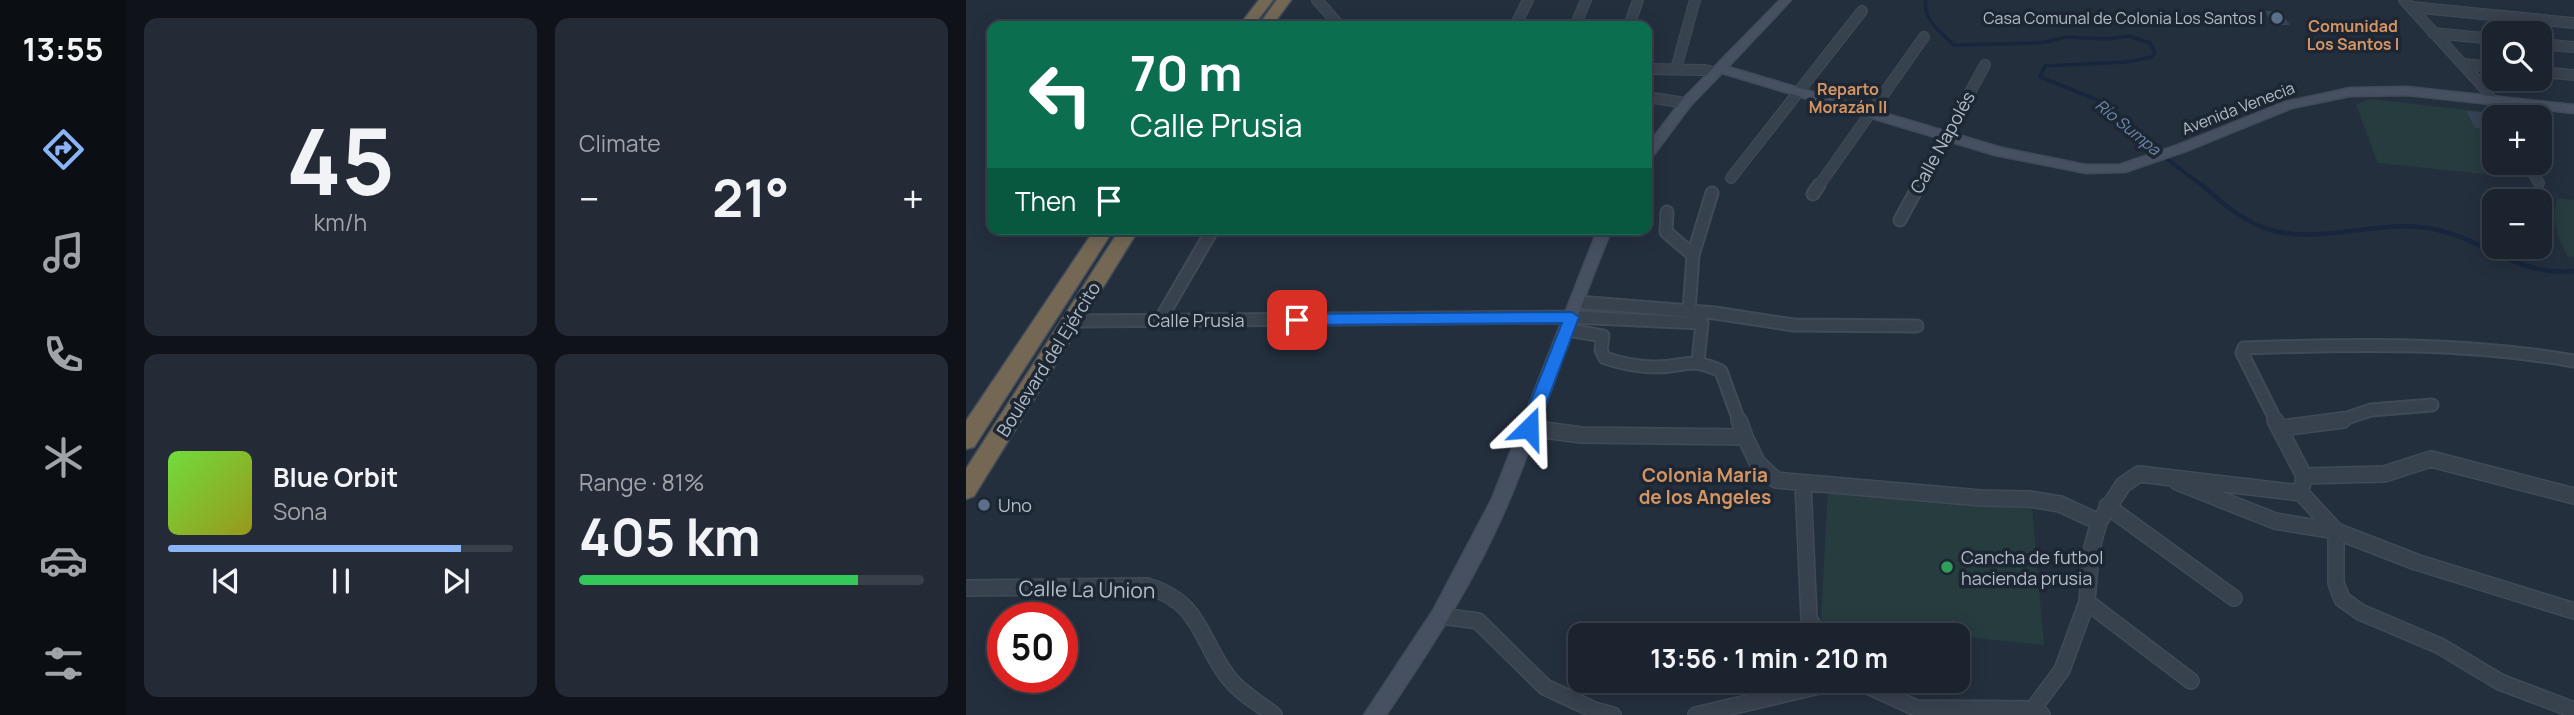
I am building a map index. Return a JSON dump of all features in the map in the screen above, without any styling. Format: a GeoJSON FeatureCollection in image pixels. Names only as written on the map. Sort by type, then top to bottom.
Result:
{"type":"FeatureCollection","features":[{"type":"Feature","properties":{"kind":"highway"},"geometry":{"type":"LineString","coordinates":[[1259,21],[1266,0]]}},
{"type":"Feature","properties":{"kind":"highway"},"geometry":{"type":"LineString","coordinates":[[1259,21],[1284,0]]}},
{"type":"Feature","properties":{"kind":"highway","name":"Boulevard del Ejército"},"geometry":{"type":"LineString","coordinates":[[966,440],[1101,235]]}},
{"type":"Feature","properties":{"kind":"highway","name":"Boulevard del Ejército"},"geometry":{"type":"LineString","coordinates":[[966,489],[1126,235]]}},
{"type":"Feature","properties":{"kind":"street"},"geometry":{"type":"LineString","coordinates":[[1317,0],[1336,21]]}},
{"type":"Feature","properties":{"kind":"street"},"geometry":{"type":"LineString","coordinates":[[1518,21],[1528,0]]}},
{"type":"Feature","properties":{"kind":"street"},"geometry":{"type":"LineString","coordinates":[[1577,21],[1586,0]]}},
{"type":"Feature","properties":{"kind":"street"},"geometry":{"type":"LineString","coordinates":[[1631,21],[1638,0]]}},
{"type":"Feature","properties":{"kind":"street"},"geometry":{"type":"LineString","coordinates":[[1676,69],[1695,0]]}},
{"type":"Feature","properties":{"kind":"street"},"geometry":{"type":"LineString","coordinates":[[1652,147],[1686,103],[1786,0]]}},
{"type":"Feature","properties":{"kind":"street"},"geometry":{"type":"LineString","coordinates":[[2407,4],[2574,23]]}},
{"type":"Feature","properties":{"kind":"street"},"geometry":{"type":"LineString","coordinates":[[2407,4],[2462,64],[2494,105]]}},
{"type":"Feature","properties":{"kind":"street"},"geometry":{"type":"LineString","coordinates":[[1731,178],[1862,11]]}},
{"type":"Feature","properties":{"kind":"street"},"geometry":{"type":"LineString","coordinates":[[2433,33],[2482,38]]}},
{"type":"Feature","properties":{"kind":"street"},"geometry":{"type":"LineString","coordinates":[[1812,194],[1924,37]]}},
{"type":"Feature","properties":{"kind":"street"},"geometry":{"type":"LineString","coordinates":[[2552,45],[2574,47]]}},
{"type":"Feature","properties":{"kind":"street"},"geometry":{"type":"LineString","coordinates":[[2462,64],[2482,66]]}},
{"type":"Feature","properties":{"kind":"street","name":"Calle Napolés"},"geometry":{"type":"LineString","coordinates":[[1900,220],[1985,65]]}},
{"type":"Feature","properties":{"kind":"street"},"geometry":{"type":"LineString","coordinates":[[1652,69],[1717,71]]}},
{"type":"Feature","properties":{"kind":"street","name":"Avenida Venecia"},"geometry":{"type":"LineString","coordinates":[[1717,71],[1800,90],[2000,152],[2086,169],[2120,169],[2182,148],[2289,105],[2350,92],[2407,91],[2574,109]]}},
{"type":"Feature","properties":{"kind":"street"},"geometry":{"type":"LineString","coordinates":[[2552,73],[2574,75]]}},
{"type":"Feature","properties":{"kind":"street"},"geometry":{"type":"LineString","coordinates":[[1652,97],[1686,103]]}},
{"type":"Feature","properties":{"kind":"street"},"geometry":{"type":"LineString","coordinates":[[2534,175],[2539,183]]}},
{"type":"Feature","properties":{"kind":"street"},"geometry":{"type":"LineString","coordinates":[[1689,311],[1693,255],[1713,193]]}},
{"type":"Feature","properties":{"kind":"street"},"geometry":{"type":"LineString","coordinates":[[1667,212],[1666,232],[1693,255]]}},
{"type":"Feature","properties":{"kind":"street"},"geometry":{"type":"LineString","coordinates":[[1160,320],[1210,235]]}},
{"type":"Feature","properties":{"kind":"street"},"geometry":{"type":"LineString","coordinates":[[1374,715],[1441,615],[1500,500],[1603,235]]}},
{"type":"Feature","properties":{"kind":"street"},"geometry":{"type":"LineString","coordinates":[[1572,316],[1689,311],[1765,318],[1793,325],[1917,326]]}},
{"type":"Feature","properties":{"kind":"street"},"geometry":{"type":"LineString","coordinates":[[1572,316],[1702,323],[1698,361]]}},
{"type":"Feature","properties":{"kind":"street"},"geometry":{"type":"LineString","coordinates":[[1572,316],[1603,336]]}},
{"type":"Feature","properties":{"kind":"street","name":"Calle Prusia"},"geometry":{"type":"LineString","coordinates":[[1072,321],[1572,316]]}},
{"type":"Feature","properties":{"kind":"street"},"geometry":{"type":"LineString","coordinates":[[1607,319],[1601,350],[1605,358],[1655,367],[1698,361],[1721,371],[1757,463],[1776,480],[1981,498],[2029,499],[2060,504],[2099,522]]}},
{"type":"Feature","properties":{"kind":"street"},"geometry":{"type":"LineString","coordinates":[[2301,493],[2304,476],[2282,428],[2246,362],[2242,353],[2244,348],[2437,345],[2493,349],[2574,361]]}},
{"type":"Feature","properties":{"kind":"street"},"geometry":{"type":"LineString","coordinates":[[2282,428],[2336,422],[2371,410],[2432,405]]}},
{"type":"Feature","properties":{"kind":"street"},"geometry":{"type":"LineString","coordinates":[[1529,428],[1581,435],[1745,437]]}},
{"type":"Feature","properties":{"kind":"street"},"geometry":{"type":"LineString","coordinates":[[2304,476],[2384,474],[2431,459],[2574,496]]}},
{"type":"Feature","properties":{"kind":"street"},"geometry":{"type":"LineString","coordinates":[[1883,693],[1916,708],[2037,712],[2062,670],[2087,602],[2091,551],[2099,522],[2123,485],[2139,474],[2301,493],[2336,531],[2336,583],[2342,599],[2360,611],[2440,646],[2500,682],[2574,710]]}},
{"type":"Feature","properties":{"kind":"street"},"geometry":{"type":"LineString","coordinates":[[2164,475],[2208,496],[2262,516],[2314,531],[2336,531],[2416,562],[2574,611]]}},
{"type":"Feature","properties":{"kind":"street"},"geometry":{"type":"LineString","coordinates":[[1803,483],[1809,618],[1812,623]]}},
{"type":"Feature","properties":{"kind":"street"},"geometry":{"type":"LineString","coordinates":[[2107,506],[2234,598]]}},
{"type":"Feature","properties":{"kind":"street","name":"Calle La Union"},"geometry":{"type":"LineString","coordinates":[[966,588],[1147,586],[1164,589],[1181,599],[1228,677],[1274,715]]}},
{"type":"Feature","properties":{"kind":"street"},"geometry":{"type":"LineString","coordinates":[[2087,602],[2191,681]]}},
{"type":"Feature","properties":{"kind":"street"},"geometry":{"type":"LineString","coordinates":[[1441,615],[1478,621],[1545,687],[1594,710],[1613,715]]}},
{"type":"Feature","properties":{"kind":"street"},"geometry":{"type":"LineString","coordinates":[[1696,715],[1789,693]]}},
{"type":"Feature","properties":{"kind":"green space"},"geometry":{"type":"Polygon","coordinates":[[[2370,99],[2482,112],[2482,174],[2378,163],[2356,105],[2370,99]]]}},
{"type":"Feature","properties":{"kind":"green space"},"geometry":{"type":"Polygon","coordinates":[[[2493,175],[2520,175],[2522,178],[2493,175]]]}},
{"type":"Feature","properties":{"kind":"green space"},"geometry":{"type":"Polygon","coordinates":[[[2557,198],[2574,200],[2574,257],[2567,256],[2559,239],[2554,218],[2557,198]]]}},
{"type":"Feature","properties":{"kind":"green space"},"geometry":{"type":"Polygon","coordinates":[[[1828,487],[2032,507],[2044,645],[1970,637],[1970,623],[1821,622],[1828,487]]]}},
{"type":"Feature","properties":{"kind":"building","name":"Casa Comunal de Colonia Los Santos I"},"geometry":{"type":"Polygon","coordinates":[[[2265,11],[2280,11],[2290,25],[2273,25],[2265,11]]]}},
{"type":"Feature","properties":{"kind":"building"},"geometry":{"type":"Polygon","coordinates":[[[2466,111],[2481,112],[2482,129],[2475,128],[2466,111]]]}},
{"type":"Feature","properties":{"kind":"waterway","name":"Río Sumpa"},"geometry":{"type":"LineString","coordinates":[[1926,0],[1930,20],[1954,45],[2040,43],[2067,37],[2107,39],[2129,36],[2150,43],[2155,53],[2152,57],[2126,62],[2045,66],[2040,77],[2098,100],[2142,140],[2204,187]]}},
{"type":"Feature","properties":{"kind":"waterway","name":"Río Sumpa"},"geometry":{"type":"LineString","coordinates":[[2202,185],[2244,218],[2274,231],[2312,234],[2389,227],[2428,228],[2466,239],[2534,268],[2574,271]]}},
{"type":"Feature","properties":{"kind":"place","name":"Casa Comunal de Colonia Los Santos I"},"geometry":{"type":"Point","coordinates":[2277,18]}},
{"type":"Feature","properties":{"kind":"place","name":"Uno"},"geometry":{"type":"Point","coordinates":[984,505]}},
{"type":"Feature","properties":{"kind":"place","name":"Cancha de futbol hacienda prusia"},"geometry":{"type":"Point","coordinates":[1947,567]}},
{"type":"Feature","properties":{"kind":"district","name":"Comunidad Los Santos I"},"geometry":{"type":"Point","coordinates":[2353,35]}},
{"type":"Feature","properties":{"kind":"district","name":"Reparto Morazán II"},"geometry":{"type":"Point","coordinates":[1848,98]}},
{"type":"Feature","properties":{"kind":"district","name":"Colonia Maria de los Angeles"},"geometry":{"type":"Point","coordinates":[1705,486]}},
{"type":"Feature","properties":{"kind":"route"},"geometry":{"type":"LineString","coordinates":[[1297,320],[1572,317],[1529,428]]}}]}
